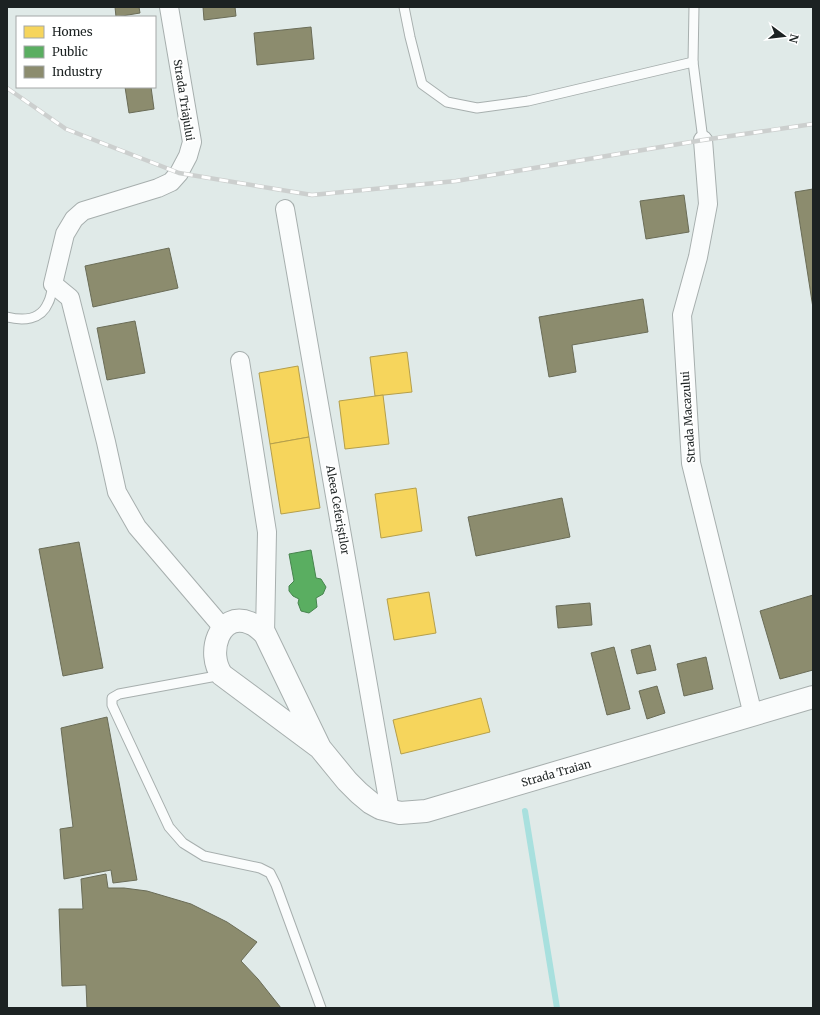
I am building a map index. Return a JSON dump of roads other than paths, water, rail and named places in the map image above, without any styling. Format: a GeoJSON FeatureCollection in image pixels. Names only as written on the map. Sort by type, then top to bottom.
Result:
{"type":"FeatureCollection","features":[{"type":"Feature","properties":{"kind":"street","name":"Strada Triajului"},"geometry":{"type":"LineString","coordinates":[[53,284],[65,234],[74,220],[83,211],[158,188],[171,182],[179,173],[188,156],[192,142],[169,7]]}},
{"type":"Feature","properties":{"kind":"street","name":"Strada Macazului"},"geometry":{"type":"LineString","coordinates":[[703,140],[708,204],[698,257],[682,315],[691,463],[753,715]]}},
{"type":"Feature","properties":{"kind":"street","name":"Aleea Ceferiștilor"},"geometry":{"type":"LineString","coordinates":[[285,210],[390,812]]}},
{"type":"Feature","properties":{"kind":"street"},"geometry":{"type":"LineString","coordinates":[[53,284],[70,298],[117,492],[137,527],[223,628]]}},
{"type":"Feature","properties":{"kind":"street"},"geometry":{"type":"LineString","coordinates":[[240,361],[267,532],[266,634]]}},
{"type":"Feature","properties":{"kind":"street"},"geometry":{"type":"LineString","coordinates":[[222,675],[216,663],[215,652],[217,639],[223,628],[232,622],[244,621],[255,625],[266,634]]}},
{"type":"Feature","properties":{"kind":"street","name":"Strada Traian"},"geometry":{"type":"LineString","coordinates":[[266,634],[320,748],[347,781],[359,793],[370,803],[390,812],[400,813],[426,811],[813,697]]}},
{"type":"Feature","properties":{"kind":"street","name":"Strada Traian"},"geometry":{"type":"LineString","coordinates":[[222,675],[320,748]]}},
{"type":"Feature","properties":{"kind":"lane"},"geometry":{"type":"LineString","coordinates":[[404,7],[422,84],[447,102],[477,108],[528,101],[693,62]]}},
{"type":"Feature","properties":{"kind":"lane"},"geometry":{"type":"LineString","coordinates":[[694,7],[693,62],[703,140]]}},
{"type":"Feature","properties":{"kind":"lane"},"geometry":{"type":"LineString","coordinates":[[7,317],[25,320],[41,315],[49,303],[53,284]]}},
{"type":"Feature","properties":{"kind":"lane"},"geometry":{"type":"LineString","coordinates":[[222,675],[119,694],[112,698],[112,705],[169,827],[183,843],[204,856],[260,868],[270,873],[276,885],[321,1008]]}},
{"type":"Feature","properties":{"kind":"waterway"},"geometry":{"type":"LineString","coordinates":[[525,811],[557,1008]]}},
{"type":"Feature","properties":{"kind":"railway"},"geometry":{"type":"LineString","coordinates":[[7,88],[66,129],[179,173],[312,195],[456,181],[703,140],[813,124]]}}]}
